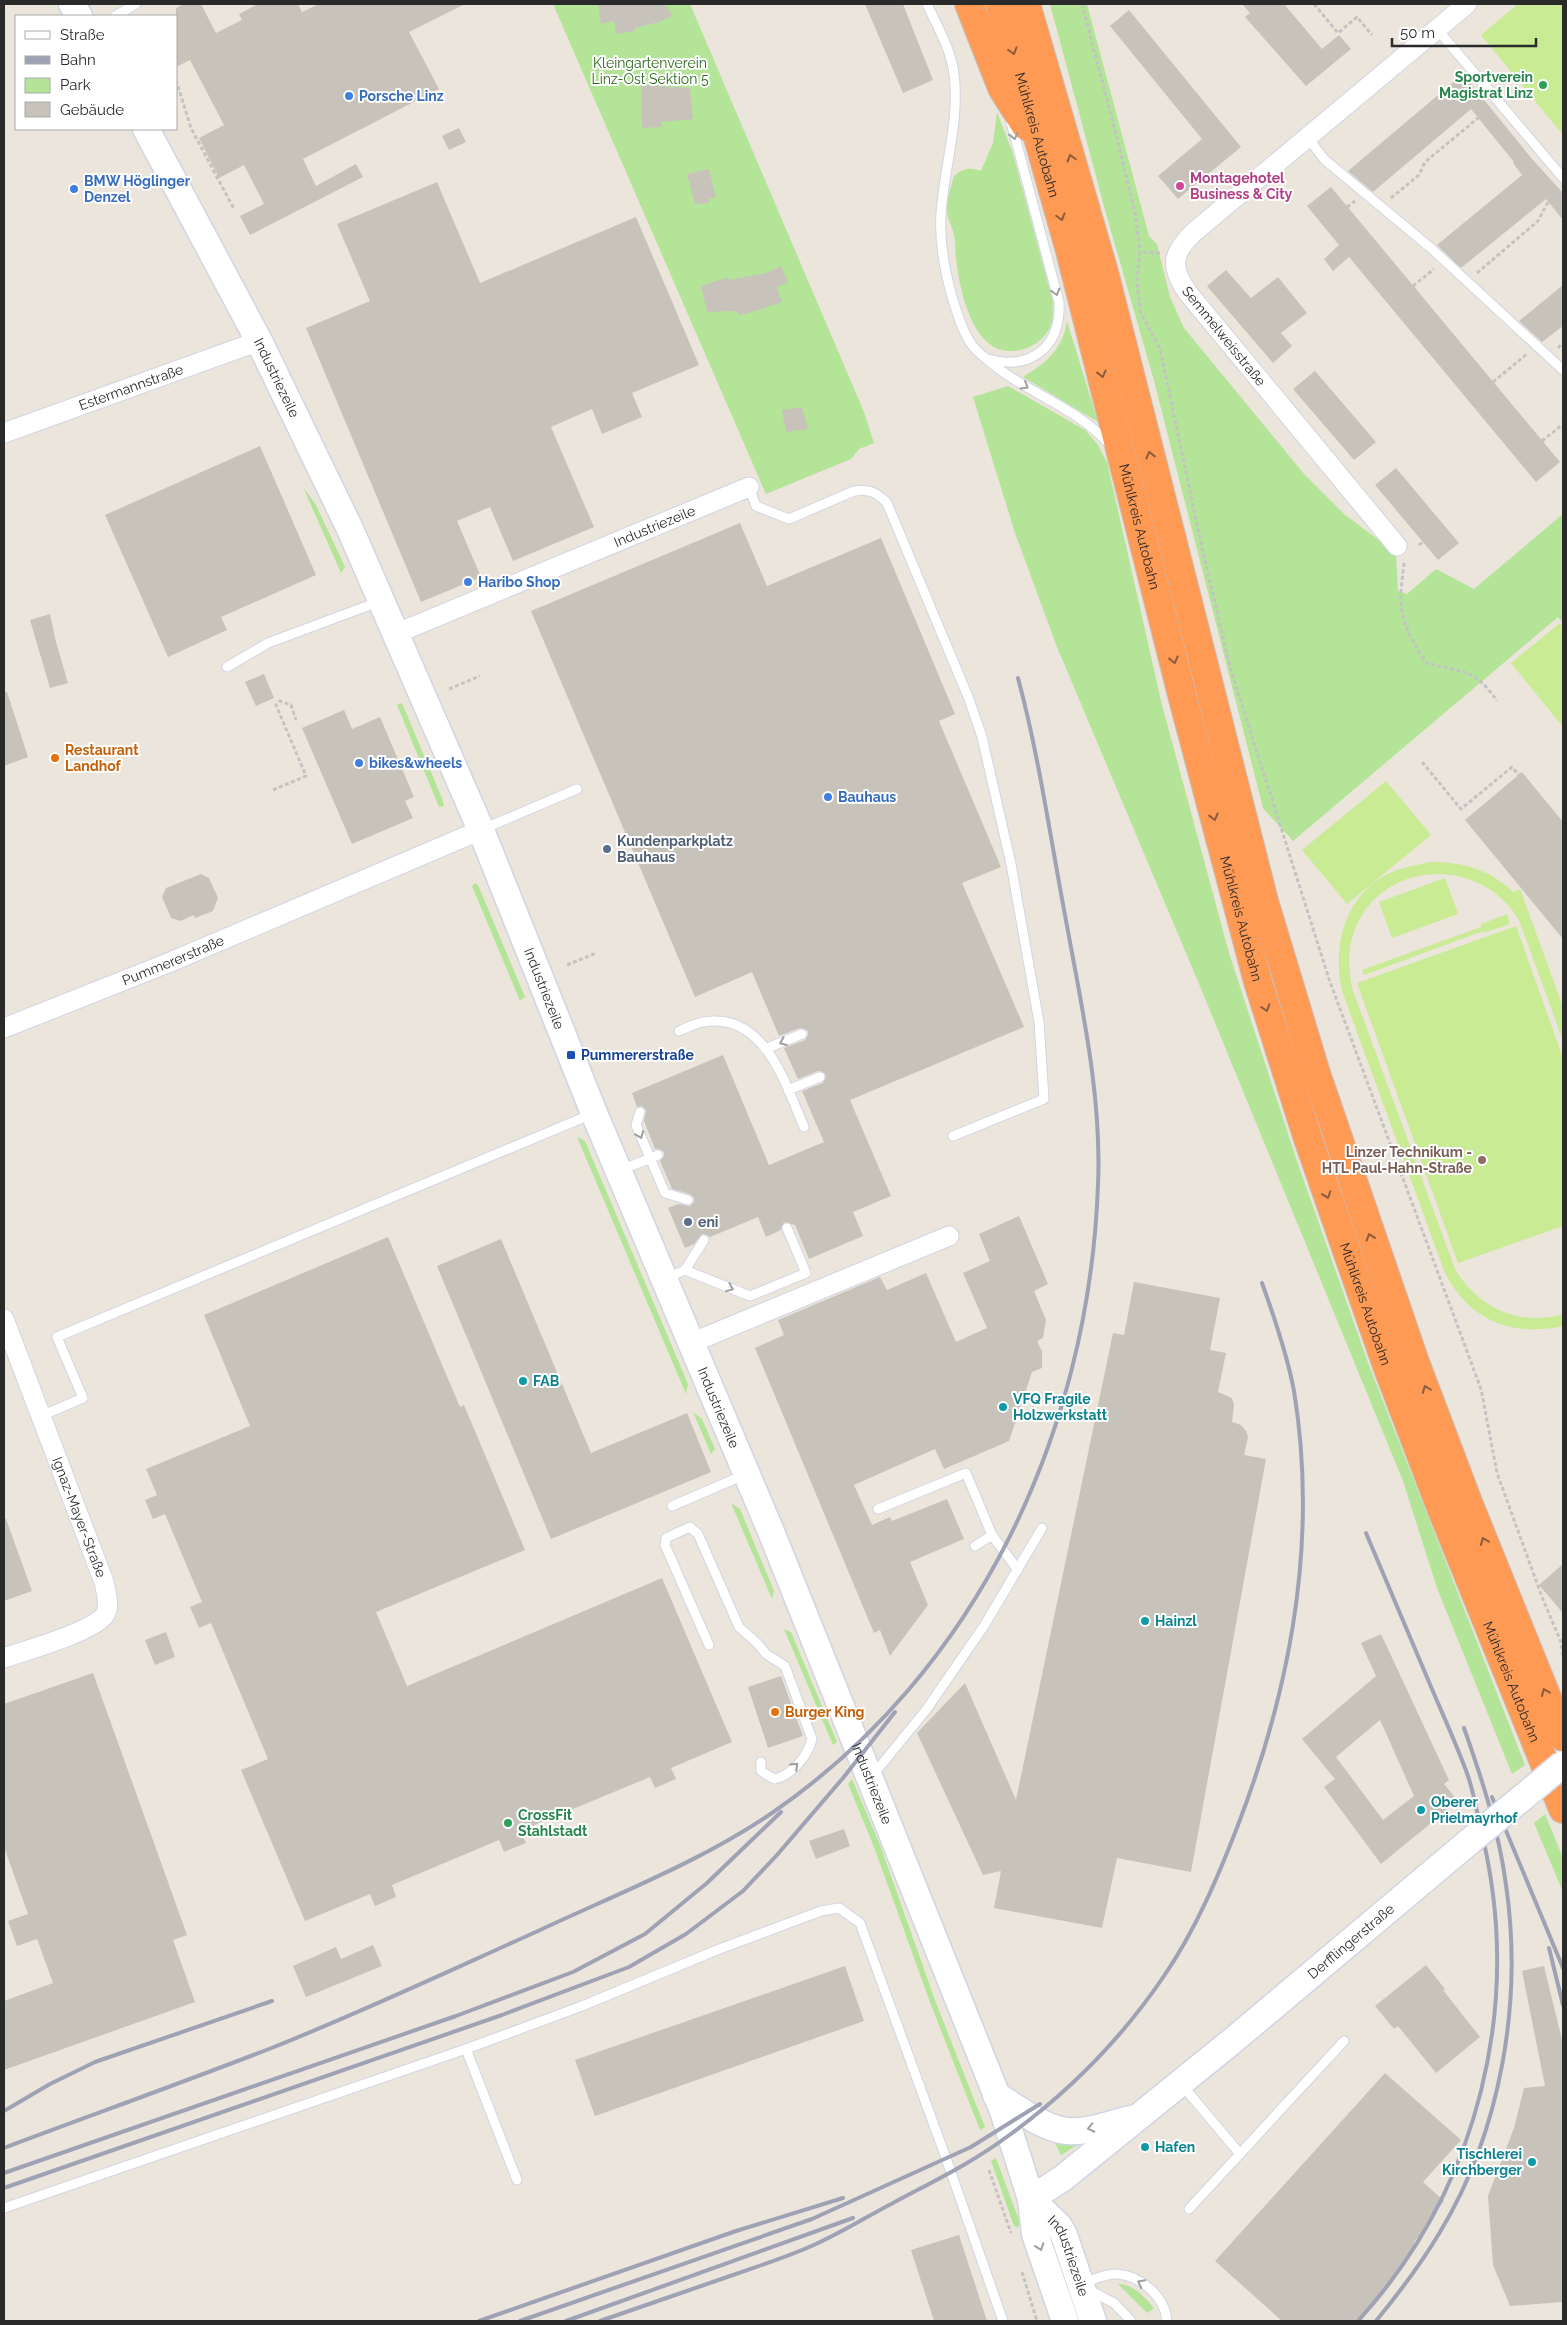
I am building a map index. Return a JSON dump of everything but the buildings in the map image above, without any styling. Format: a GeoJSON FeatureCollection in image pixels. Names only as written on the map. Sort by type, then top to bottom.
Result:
{"type":"FeatureCollection","features":[{"type":"Feature","properties":{"kind":"highway"},"geometry":{"type":"LineString","coordinates":[[969,4],[1002,88],[1043,153]]}},
{"type":"Feature","properties":{"kind":"highway","name":"Mühlkreis Autobahn"},"geometry":{"type":"LineString","coordinates":[[1000,4],[1043,153],[1124,460],[1228,872],[1258,982],[1307,1136],[1387,1366],[1441,1508],[1563,1809]]}},
{"type":"Feature","properties":{"kind":"highway","name":"Mühlkreis Autobahn"},"geometry":{"type":"LineString","coordinates":[[1026,4],[1104,272],[1264,901],[1316,1073],[1415,1362],[1475,1520],[1563,1737]]}},
{"type":"Feature","properties":{"kind":"main road"},"geometry":{"type":"LineString","coordinates":[[72,4],[78,15]]}},
{"type":"Feature","properties":{"kind":"main road","name":"Industriezeile"},"geometry":{"type":"LineString","coordinates":[[147,130],[259,341],[350,529],[481,830],[619,1171],[674,1275],[691,1343],[747,1474],[1008,2124],[1031,2199],[1035,2234],[1064,2321]]}},
{"type":"Feature","properties":{"kind":"main road","name":"Derfflingerstraße"},"geometry":{"type":"LineString","coordinates":[[1031,2199],[1063,2178],[1231,2042],[1563,1764]]}},
{"type":"Feature","properties":{"kind":"main road","name":"Derfflingerstraße"},"geometry":{"type":"LineString","coordinates":[[996,2095],[1044,2125],[1062,2131],[1086,2129],[1138,2117]]}},
{"type":"Feature","properties":{"kind":"main road","name":"Industriezeile"},"geometry":{"type":"LineString","coordinates":[[1031,2199],[1059,2226],[1093,2321]]}},
{"type":"Feature","properties":{"kind":"street"},"geometry":{"type":"LineString","coordinates":[[1176,254],[1183,242],[1194,232],[1467,4]]}},
{"type":"Feature","properties":{"kind":"street","name":"Semmelweisstraße"},"geometry":{"type":"LineString","coordinates":[[1176,254],[1175,266],[1179,280],[1188,293],[1397,546]]}},
{"type":"Feature","properties":{"kind":"street","name":"Estermannstraße"},"geometry":{"type":"LineString","coordinates":[[4,433],[259,341]]}},
{"type":"Feature","properties":{"kind":"street","name":"Industriezeile"},"geometry":{"type":"LineString","coordinates":[[395,634],[748,487]]}},
{"type":"Feature","properties":{"kind":"street","name":"Pummererstraße"},"geometry":{"type":"LineString","coordinates":[[4,1028],[194,952],[481,830]]}},
{"type":"Feature","properties":{"kind":"street"},"geometry":{"type":"LineString","coordinates":[[691,1343],[949,1236]]}},
{"type":"Feature","properties":{"kind":"street","name":"Ignaz-Mayer-Straße"},"geometry":{"type":"LineString","coordinates":[[4,1318],[104,1582],[108,1600],[105,1615],[92,1625],[4,1658]]}},
{"type":"Feature","properties":{"kind":"lane"},"geometry":{"type":"LineString","coordinates":[[117,15],[136,4]]}},
{"type":"Feature","properties":{"kind":"lane"},"geometry":{"type":"LineString","coordinates":[[927,4],[949,52],[955,87],[955,112],[940,214],[942,259],[955,307],[968,338],[977,351],[1008,376],[1094,429],[1124,460]]}},
{"type":"Feature","properties":{"kind":"lane"},"geometry":{"type":"LineString","coordinates":[[1437,28],[1563,178]]}},
{"type":"Feature","properties":{"kind":"lane"},"geometry":{"type":"LineString","coordinates":[[986,358],[1007,363],[1035,356],[1050,343],[1058,326],[1060,316],[1059,302],[1002,88]]}},
{"type":"Feature","properties":{"kind":"lane"},"geometry":{"type":"LineString","coordinates":[[1307,137],[1325,160],[1444,261],[1563,370]]}},
{"type":"Feature","properties":{"kind":"lane"},"geometry":{"type":"LineString","coordinates":[[748,487],[756,506],[789,518],[854,491],[865,489],[876,492],[887,503],[970,699],[982,737],[1011,864],[1039,1022],[1044,1099],[953,1136]]}},
{"type":"Feature","properties":{"kind":"lane"},"geometry":{"type":"LineString","coordinates":[[227,667],[268,643],[381,601]]}},
{"type":"Feature","properties":{"kind":"lane"},"geometry":{"type":"LineString","coordinates":[[481,830],[577,789]]}},
{"type":"Feature","properties":{"kind":"lane"},"geometry":{"type":"LineString","coordinates":[[679,1030],[712,1021],[730,1023],[747,1031],[775,1062],[804,1127]]}},
{"type":"Feature","properties":{"kind":"lane"},"geometry":{"type":"LineString","coordinates":[[765,1049],[802,1034]]}},
{"type":"Feature","properties":{"kind":"lane"},"geometry":{"type":"LineString","coordinates":[[788,1090],[820,1077]]}},
{"type":"Feature","properties":{"kind":"lane"},"geometry":{"type":"LineString","coordinates":[[640,1112],[636,1124],[654,1157],[665,1193],[688,1200]]}},
{"type":"Feature","properties":{"kind":"lane"},"geometry":{"type":"LineString","coordinates":[[41,1416],[83,1398],[57,1337],[594,1113]]}},
{"type":"Feature","properties":{"kind":"lane"},"geometry":{"type":"LineString","coordinates":[[619,1171],[654,1157]]}},
{"type":"Feature","properties":{"kind":"lane"},"geometry":{"type":"LineString","coordinates":[[704,1240],[674,1275],[750,1296],[806,1273],[788,1228]]}},
{"type":"Feature","properties":{"kind":"lane"},"geometry":{"type":"LineString","coordinates":[[878,1509],[966,1472],[992,1535],[1018,1570]]}},
{"type":"Feature","properties":{"kind":"lane"},"geometry":{"type":"LineString","coordinates":[[672,1506],[747,1474]]}},
{"type":"Feature","properties":{"kind":"lane"},"geometry":{"type":"LineString","coordinates":[[709,1645],[665,1545],[666,1538],[690,1528],[698,1534],[739,1627],[766,1654],[785,1666],[812,1739],[810,1748],[802,1759],[780,1778],[774,1779],[761,1771],[760,1762]]}},
{"type":"Feature","properties":{"kind":"lane"},"geometry":{"type":"LineString","coordinates":[[870,1779],[926,1710],[984,1626],[1042,1528]]}},
{"type":"Feature","properties":{"kind":"lane"},"geometry":{"type":"LineString","coordinates":[[975,1546],[992,1535]]}},
{"type":"Feature","properties":{"kind":"lane"},"geometry":{"type":"LineString","coordinates":[[4,2208],[466,2049],[582,2006],[717,1950],[821,1911],[839,1908],[860,1923],[1003,2321]]}},
{"type":"Feature","properties":{"kind":"lane"},"geometry":{"type":"LineString","coordinates":[[1190,2209],[1344,2041]]}},
{"type":"Feature","properties":{"kind":"lane"},"geometry":{"type":"LineString","coordinates":[[466,2049],[517,2180]]}},
{"type":"Feature","properties":{"kind":"lane"},"geometry":{"type":"LineString","coordinates":[[1180,2082],[1240,2154]]}},
{"type":"Feature","properties":{"kind":"lane"},"geometry":{"type":"LineString","coordinates":[[1080,2284],[1117,2274],[1137,2280],[1149,2287],[1158,2297],[1164,2306],[1167,2321]]}},
{"type":"Feature","properties":{"kind":"lane"},"geometry":{"type":"LineString","coordinates":[[1080,2284],[1114,2303],[1132,2321]]}},
{"type":"Feature","properties":{"kind":"path"},"geometry":{"type":"LineString","coordinates":[[1082,4],[1135,213],[1140,252],[1137,280],[1140,311],[1160,349],[1202,548],[1230,667],[1329,979],[1481,1389],[1497,1473],[1542,1597],[1561,1642],[1563,1656]]}},
{"type":"Feature","properties":{"kind":"path"},"geometry":{"type":"LineString","coordinates":[[1314,4],[1338,33],[1357,17],[1372,35]]}},
{"type":"Feature","properties":{"kind":"path"},"geometry":{"type":"LineString","coordinates":[[178,86],[191,128],[234,209]]}},
{"type":"Feature","properties":{"kind":"path"},"geometry":{"type":"LineString","coordinates":[[1381,207],[1419,175],[1425,162],[1498,101]]}},
{"type":"Feature","properties":{"kind":"path"},"geometry":{"type":"LineString","coordinates":[[1467,282],[1538,222],[1549,200],[1563,188]]}},
{"type":"Feature","properties":{"kind":"path"},"geometry":{"type":"LineString","coordinates":[[1140,252],[1176,254]]}},
{"type":"Feature","properties":{"kind":"path"},"geometry":{"type":"LineString","coordinates":[[1413,286],[1444,261]]}},
{"type":"Feature","properties":{"kind":"path"},"geometry":{"type":"LineString","coordinates":[[1492,382],[1537,346]]}},
{"type":"Feature","properties":{"kind":"path"},"geometry":{"type":"LineString","coordinates":[[1542,441],[1563,424]]}},
{"type":"Feature","properties":{"kind":"path"},"geometry":{"type":"LineString","coordinates":[[1397,546],[1402,553],[1404,563],[1401,602],[1411,637],[1420,653],[1427,662],[1462,670],[1477,677],[1497,701]]}},
{"type":"Feature","properties":{"kind":"path"},"geometry":{"type":"LineString","coordinates":[[449,689],[480,676]]}},
{"type":"Feature","properties":{"kind":"path"},"geometry":{"type":"LineString","coordinates":[[272,790],[306,776],[276,705],[280,701],[291,705],[296,720]]}},
{"type":"Feature","properties":{"kind":"path"},"geometry":{"type":"LineString","coordinates":[[1422,762],[1460,809],[1512,767],[1519,775]]}},
{"type":"Feature","properties":{"kind":"path"},"geometry":{"type":"LineString","coordinates":[[567,964],[596,952]]}},
{"type":"Feature","properties":{"kind":"green space","name":"Kleingartenverein Linz-Ost Sektion 5"},"geometry":{"type":"Polygon","coordinates":[[[553,4],[690,4],[864,412],[874,443],[859,449],[851,459],[766,494],[553,4]]]}},
{"type":"Feature","properties":{"kind":"green space"},"geometry":{"type":"Polygon","coordinates":[[[1050,4],[1087,4],[1149,236],[1157,244],[1170,297],[1184,328],[1305,475],[1344,514],[1396,555],[1398,591],[1407,594],[1436,569],[1474,589],[1563,514],[1563,623],[1558,617],[1293,841],[1263,808],[1153,377],[1105,210],[1050,4]]]}},
{"type":"Feature","properties":{"kind":"green space","name":"Sportverein Magistrat Linz"},"geometry":{"type":"Polygon","coordinates":[[[1518,4],[1563,4],[1563,135],[1481,35],[1518,4]]]}},
{"type":"Feature","properties":{"kind":"green space"},"geometry":{"type":"Polygon","coordinates":[[[997,112],[1013,154],[1053,302],[1052,323],[1046,334],[1031,346],[1022,350],[1012,351],[1002,350],[985,340],[978,332],[968,312],[957,268],[955,238],[947,213],[948,197],[954,176],[967,169],[981,171],[993,143],[997,112]]]}},
{"type":"Feature","properties":{"kind":"green space"},"geometry":{"type":"Polygon","coordinates":[[[1067,321],[1098,422],[1023,377],[1046,361],[1052,354],[1062,340],[1067,321]]]}},
{"type":"Feature","properties":{"kind":"green space"},"geometry":{"type":"Polygon","coordinates":[[[1008,386],[1085,430],[1098,445],[1107,462],[1162,705],[1229,953],[1297,1161],[1367,1360],[1525,1765],[1512,1774],[1437,1588],[1403,1481],[1202,991],[1057,647],[1015,533],[973,397],[1008,386]]]}},
{"type":"Feature","properties":{"kind":"green space"},"geometry":{"type":"Polygon","coordinates":[[[303,487],[316,505],[345,567],[341,573],[303,487]]]}},
{"type":"Feature","properties":{"kind":"green space"},"geometry":{"type":"Polygon","coordinates":[[[1560,623],[1563,627],[1563,727],[1511,663],[1560,623]]]}},
{"type":"Feature","properties":{"kind":"green space"},"geometry":{"type":"Polygon","coordinates":[[[402,703],[444,806],[439,807],[397,705],[402,703]]]}},
{"type":"Feature","properties":{"kind":"green space"},"geometry":{"type":"Polygon","coordinates":[[[1386,781],[1431,835],[1347,904],[1302,850],[1386,781]]]}},
{"type":"Feature","properties":{"kind":"green space"},"geometry":{"type":"Polygon","coordinates":[[[1430,862],[1454,863],[1475,868],[1495,878],[1513,892],[1520,889],[1563,1007],[1563,1041],[1519,920],[1502,899],[1480,884],[1456,876],[1430,874],[1406,879],[1384,891],[1365,910],[1353,935],[1349,954],[1352,988],[1455,1269],[1464,1283],[1488,1304],[1516,1316],[1531,1318],[1563,1314],[1563,1326],[1527,1329],[1510,1327],[1494,1322],[1480,1314],[1455,1290],[1445,1273],[1342,991],[1339,974],[1341,939],[1353,907],[1363,893],[1376,881],[1397,870],[1430,862]]]}},
{"type":"Feature","properties":{"kind":"green space"},"geometry":{"type":"Polygon","coordinates":[[[1445,878],[1458,914],[1392,938],[1379,902],[1445,878]]]}},
{"type":"Feature","properties":{"kind":"green space"},"geometry":{"type":"Polygon","coordinates":[[[475,883],[478,885],[525,997],[520,1001],[472,886],[475,883]]]}},
{"type":"Feature","properties":{"kind":"green space"},"geometry":{"type":"Polygon","coordinates":[[[1507,914],[1510,924],[1484,933],[1483,931],[1364,975],[1362,970],[1481,927],[1481,924],[1507,914]]]}},
{"type":"Feature","properties":{"kind":"green space"},"geometry":{"type":"Polygon","coordinates":[[[1516,926],[1563,1058],[1563,1226],[1458,1263],[1357,983],[1516,926]]]}},
{"type":"Feature","properties":{"kind":"green space"},"geometry":{"type":"Polygon","coordinates":[[[577,1137],[585,1141],[688,1384],[686,1394],[577,1137]]]}},
{"type":"Feature","properties":{"kind":"green space"},"geometry":{"type":"Polygon","coordinates":[[[693,1412],[702,1419],[715,1449],[711,1454],[693,1412]]]}},
{"type":"Feature","properties":{"kind":"green space"},"geometry":{"type":"Polygon","coordinates":[[[731,1503],[740,1509],[774,1591],[772,1599],[731,1503]]]}},
{"type":"Feature","properties":{"kind":"green space"},"geometry":{"type":"Polygon","coordinates":[[[784,1629],[791,1632],[837,1742],[833,1745],[784,1629]]]}},
{"type":"Feature","properties":{"kind":"green space"},"geometry":{"type":"Polygon","coordinates":[[[852,1779],[880,1845],[936,2003],[985,2127],[980,2130],[931,2005],[874,1847],[848,1784],[852,1779]]]}},
{"type":"Feature","properties":{"kind":"green space"},"geometry":{"type":"Polygon","coordinates":[[[1545,1814],[1563,1858],[1563,1892],[1534,1823],[1545,1814]]]}},
{"type":"Feature","properties":{"kind":"green space"},"geometry":{"type":"Polygon","coordinates":[[[1052,2137],[1079,2144],[1061,2155],[1052,2137]]]}},
{"type":"Feature","properties":{"kind":"green space"},"geometry":{"type":"Polygon","coordinates":[[[996,2158],[1020,2223],[1018,2228],[1014,2226],[991,2161],[996,2158]]]}},
{"type":"Feature","properties":{"kind":"green space"},"geometry":{"type":"Polygon","coordinates":[[[1118,2284],[1134,2289],[1154,2308],[1147,2313],[1118,2284]]]}},
{"type":"Feature","properties":{"kind":"railway"},"geometry":{"type":"LineString","coordinates":[[4,2148],[236,2062],[337,2021],[628,1890],[687,1862],[745,1831],[772,1813],[845,1755],[909,1690],[963,1617],[1009,1538],[1045,1455],[1072,1367],[1090,1277],[1098,1185],[1097,1117],[1084,1016],[1038,766],[1018,678]]}},
{"type":"Feature","properties":{"kind":"railway"},"geometry":{"type":"LineString","coordinates":[[600,2321],[808,2248],[952,2172],[980,2155],[1030,2119],[1093,2063],[1148,1999],[1176,1958],[1214,1883],[1257,1773],[1285,1666],[1295,1611],[1301,1557],[1303,1501],[1301,1446],[1291,1377],[1262,1283]]}},
{"type":"Feature","properties":{"kind":"railway"},"geometry":{"type":"LineString","coordinates":[[1358,2321],[1400,2269],[1434,2213],[1461,2153],[1481,2091],[1493,2027],[1497,1961],[1493,1896],[1470,1783],[1464,1764],[1366,1533]]}},
{"type":"Feature","properties":{"kind":"railway"},"geometry":{"type":"LineString","coordinates":[[4,2188],[502,2015],[629,1967],[686,1934],[743,1891],[777,1855],[843,1778],[895,1712]]}},
{"type":"Feature","properties":{"kind":"railway"},"geometry":{"type":"LineString","coordinates":[[1376,2321],[1425,2255],[1461,2193],[1478,2151],[1492,2108],[1502,2064],[1509,2019],[1511,1929],[1503,1865],[1489,1805],[1464,1728]]}},
{"type":"Feature","properties":{"kind":"railway"},"geometry":{"type":"LineString","coordinates":[[1492,1797],[1563,1968]]}},
{"type":"Feature","properties":{"kind":"railway"},"geometry":{"type":"LineString","coordinates":[[4,2173],[456,2016],[573,1972],[645,1934],[707,1883],[781,1812]]}},
{"type":"Feature","properties":{"kind":"railway"},"geometry":{"type":"LineString","coordinates":[[1549,1948],[1563,2005]]}},
{"type":"Feature","properties":{"kind":"railway"},"geometry":{"type":"LineString","coordinates":[[4,2111],[50,2084],[95,2062],[272,2001]]}},
{"type":"Feature","properties":{"kind":"railway"},"geometry":{"type":"LineString","coordinates":[[520,2321],[812,2219],[971,2147],[1040,2104]]}},
{"type":"Feature","properties":{"kind":"railway"},"geometry":{"type":"LineString","coordinates":[[479,2321],[736,2231],[843,2198]]}},
{"type":"Feature","properties":{"kind":"railway"},"geometry":{"type":"LineString","coordinates":[[566,2321],[853,2218]]}},
{"type":"Feature","properties":{"kind":"place","name":"Sportverein Magistrat Linz"},"geometry":{"type":"Point","coordinates":[1543,85]}},
{"type":"Feature","properties":{"kind":"place","name":"Porsche Linz"},"geometry":{"type":"Point","coordinates":[349,96]}},
{"type":"Feature","properties":{"kind":"place","name":"Montagehotel Business & City"},"geometry":{"type":"Point","coordinates":[1180,186]}},
{"type":"Feature","properties":{"kind":"place","name":"BMW Höglinger Denzel"},"geometry":{"type":"Point","coordinates":[74,189]}},
{"type":"Feature","properties":{"kind":"place","name":"Haribo Shop"},"geometry":{"type":"Point","coordinates":[468,582]}},
{"type":"Feature","properties":{"kind":"place","name":"Restaurant Landhof"},"geometry":{"type":"Point","coordinates":[55,758]}},
{"type":"Feature","properties":{"kind":"place","name":"bikes&wheels"},"geometry":{"type":"Point","coordinates":[359,763]}},
{"type":"Feature","properties":{"kind":"place","name":"Bauhaus"},"geometry":{"type":"Point","coordinates":[828,797]}},
{"type":"Feature","properties":{"kind":"place","name":"Kundenparkplatz Bauhaus"},"geometry":{"type":"Point","coordinates":[607,849]}},
{"type":"Feature","properties":{"kind":"place","name":"Pummererstraße"},"geometry":{"type":"Point","coordinates":[571,1055]}},
{"type":"Feature","properties":{"kind":"place","name":"Linzer Technikum - HTL Paul-Hahn-Straße"},"geometry":{"type":"Point","coordinates":[1482,1160]}},
{"type":"Feature","properties":{"kind":"place","name":"eni"},"geometry":{"type":"Point","coordinates":[688,1222]}},
{"type":"Feature","properties":{"kind":"place","name":"FAB"},"geometry":{"type":"Point","coordinates":[523,1381]}},
{"type":"Feature","properties":{"kind":"place","name":"VFQ Fragile Holzwerkstatt"},"geometry":{"type":"Point","coordinates":[1003,1407]}},
{"type":"Feature","properties":{"kind":"place","name":"Hainzl"},"geometry":{"type":"Point","coordinates":[1145,1621]}},
{"type":"Feature","properties":{"kind":"place","name":"Burger King"},"geometry":{"type":"Point","coordinates":[775,1712]}},
{"type":"Feature","properties":{"kind":"place","name":"Oberer Prielmayrhof"},"geometry":{"type":"Point","coordinates":[1421,1810]}},
{"type":"Feature","properties":{"kind":"place","name":"CrossFit Stahlstadt"},"geometry":{"type":"Point","coordinates":[508,1823]}},
{"type":"Feature","properties":{"kind":"place","name":"Hafen"},"geometry":{"type":"Point","coordinates":[1145,2147]}},
{"type":"Feature","properties":{"kind":"place","name":"Tischlerei Kirchberger"},"geometry":{"type":"Point","coordinates":[1532,2162]}}]}
